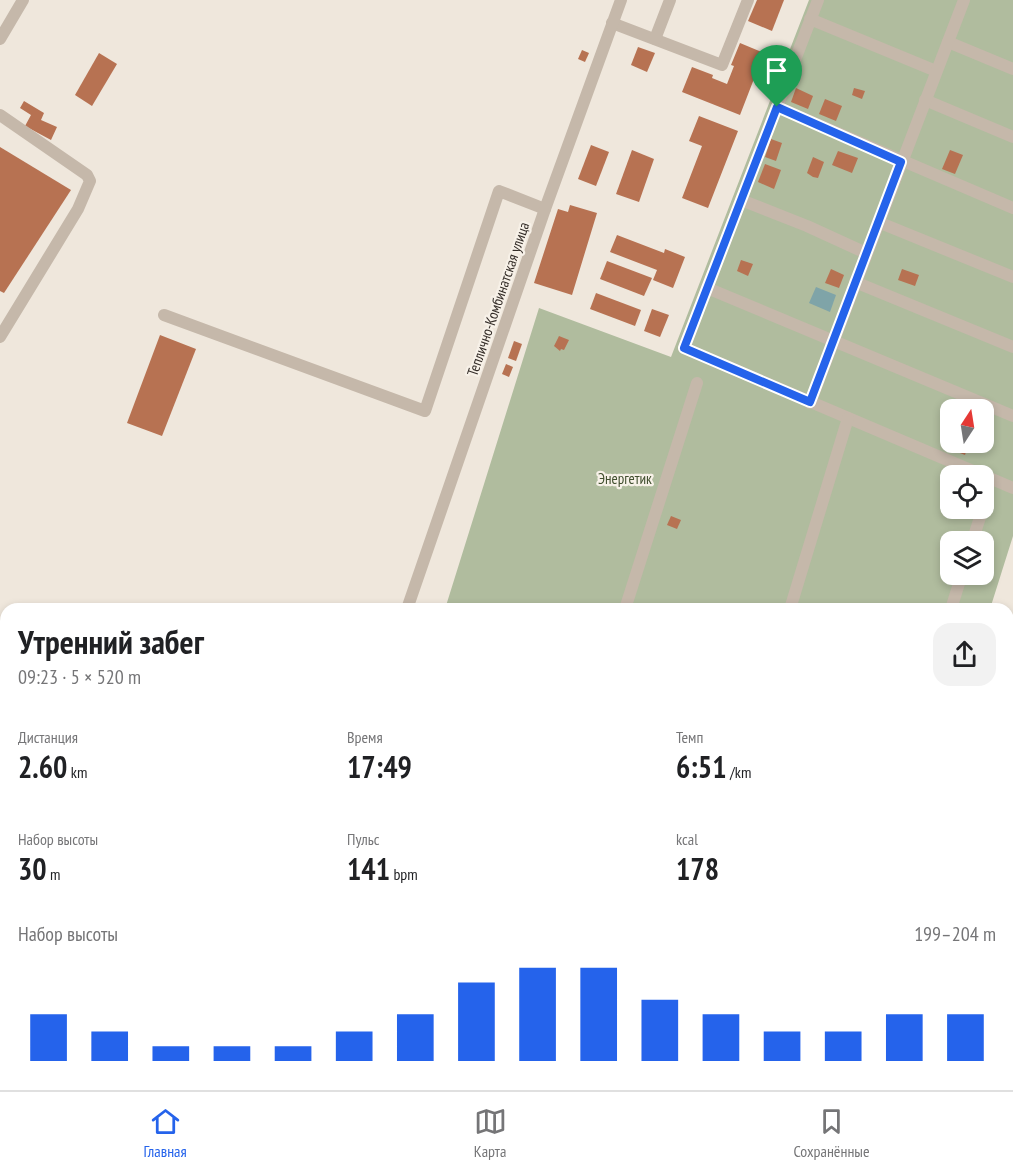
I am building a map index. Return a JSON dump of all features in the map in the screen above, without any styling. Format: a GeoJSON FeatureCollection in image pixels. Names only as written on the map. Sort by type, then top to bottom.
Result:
{"type":"FeatureCollection","features":[{"type":"Feature","properties":{"kind":"street"},"geometry":{"type":"LineString","coordinates":[[0,39],[24,0]]}},
{"type":"Feature","properties":{"kind":"street","name":"Теплично-Комбинатская улица"},"geometry":{"type":"LineString","coordinates":[[409,603],[545,209],[621,0]]}},
{"type":"Feature","properties":{"kind":"street"},"geometry":{"type":"LineString","coordinates":[[655,39],[670,0]]}},
{"type":"Feature","properties":{"kind":"street"},"geometry":{"type":"LineString","coordinates":[[612,23],[722,65],[748,0]]}},
{"type":"Feature","properties":{"kind":"street"},"geometry":{"type":"LineString","coordinates":[[818,0],[684,348],[1013,488]]}},
{"type":"Feature","properties":{"kind":"street"},"geometry":{"type":"LineString","coordinates":[[810,402],[964,0]]}},
{"type":"Feature","properties":{"kind":"street"},"geometry":{"type":"LineString","coordinates":[[810,19],[936,71]]}},
{"type":"Feature","properties":{"kind":"street"},"geometry":{"type":"LineString","coordinates":[[948,42],[1013,69]]}},
{"type":"Feature","properties":{"kind":"street"},"geometry":{"type":"LineString","coordinates":[[925,100],[1013,136]]}},
{"type":"Feature","properties":{"kind":"street"},"geometry":{"type":"LineString","coordinates":[[777,107],[1013,208]]}},
{"type":"Feature","properties":{"kind":"street"},"geometry":{"type":"LineString","coordinates":[[0,115],[87,175],[90,181],[78,209],[0,337]]}},
{"type":"Feature","properties":{"kind":"street"},"geometry":{"type":"LineString","coordinates":[[164,315],[424,411],[499,191],[545,209]]}},
{"type":"Feature","properties":{"kind":"street"},"geometry":{"type":"LineString","coordinates":[[741,200],[807,226],[866,253]]}},
{"type":"Feature","properties":{"kind":"street"},"geometry":{"type":"LineString","coordinates":[[878,222],[1013,277]]}},
{"type":"Feature","properties":{"kind":"street"},"geometry":{"type":"LineString","coordinates":[[855,282],[1013,347]]}},
{"type":"Feature","properties":{"kind":"street"},"geometry":{"type":"LineString","coordinates":[[707,288],[1013,416]]}},
{"type":"Feature","properties":{"kind":"street"},"geometry":{"type":"LineString","coordinates":[[0,313],[12,320]]}},
{"type":"Feature","properties":{"kind":"street"},"geometry":{"type":"LineString","coordinates":[[627,603],[697,383]]}},
{"type":"Feature","properties":{"kind":"street"},"geometry":{"type":"LineString","coordinates":[[792,603],[848,418]]}},
{"type":"Feature","properties":{"kind":"street"},"geometry":{"type":"LineString","coordinates":[[953,603],[959,585]]}},
{"type":"Feature","properties":{"kind":"green space","name":"Энергетик"},"geometry":{"type":"Polygon","coordinates":[[[809,0],[1013,0],[1013,536],[992,603],[447,603],[539,308],[671,357],[809,0]]]}},
{"type":"Feature","properties":{"kind":"water"},"geometry":{"type":"Polygon","coordinates":[[[816,287],[836,295],[830,312],[809,303],[816,287]]]}},
{"type":"Feature","properties":{"kind":"building"},"geometry":{"type":"Polygon","coordinates":[[[757,0],[784,0],[772,31],[748,21],[757,0]]]}},
{"type":"Feature","properties":{"kind":"building"},"geometry":{"type":"Polygon","coordinates":[[[740,43],[764,53],[740,115],[682,92],[692,67],[713,75],[712,78],[727,84],[734,66],[731,65],[740,43]]]}},
{"type":"Feature","properties":{"kind":"building"},"geometry":{"type":"Polygon","coordinates":[[[638,47],[655,53],[647,72],[631,65],[638,47]]]}},
{"type":"Feature","properties":{"kind":"building"},"geometry":{"type":"Polygon","coordinates":[[[582,50],[589,53],[585,62],[578,59],[582,50]]]}},
{"type":"Feature","properties":{"kind":"building"},"geometry":{"type":"Polygon","coordinates":[[[99,53],[117,64],[92,106],[75,95],[99,53]]]}},
{"type":"Feature","properties":{"kind":"building"},"geometry":{"type":"Polygon","coordinates":[[[796,88],[813,96],[808,109],[791,102],[796,88]]]}},
{"type":"Feature","properties":{"kind":"building"},"geometry":{"type":"Polygon","coordinates":[[[854,88],[865,91],[862,99],[852,95],[854,88]]]}},
{"type":"Feature","properties":{"kind":"building"},"geometry":{"type":"Polygon","coordinates":[[[825,99],[842,106],[836,121],[819,114],[825,99]]]}},
{"type":"Feature","properties":{"kind":"building"},"geometry":{"type":"Polygon","coordinates":[[[24,101],[44,113],[41,120],[57,127],[51,140],[25,126],[31,115],[20,108],[24,101]]]}},
{"type":"Feature","properties":{"kind":"building"},"geometry":{"type":"Polygon","coordinates":[[[699,116],[738,131],[708,208],[682,198],[702,146],[689,141],[699,116]]]}},
{"type":"Feature","properties":{"kind":"building"},"geometry":{"type":"Polygon","coordinates":[[[771,139],[782,143],[776,161],[765,157],[771,139]]]}},
{"type":"Feature","properties":{"kind":"building"},"geometry":{"type":"Polygon","coordinates":[[[591,145],[609,152],[596,186],[578,179],[591,145]]]}},
{"type":"Feature","properties":{"kind":"building"},"geometry":{"type":"Polygon","coordinates":[[[0,147],[71,190],[4,293],[0,291],[0,147]]]}},
{"type":"Feature","properties":{"kind":"building"},"geometry":{"type":"Polygon","coordinates":[[[632,150],[654,159],[639,202],[616,194],[632,150]]]}},
{"type":"Feature","properties":{"kind":"building"},"geometry":{"type":"Polygon","coordinates":[[[950,150],[963,155],[955,174],[942,169],[950,150]]]}},
{"type":"Feature","properties":{"kind":"building"},"geometry":{"type":"Polygon","coordinates":[[[838,151],[858,158],[852,173],[832,165],[838,151]]]}},
{"type":"Feature","properties":{"kind":"building"},"geometry":{"type":"Polygon","coordinates":[[[813,157],[824,162],[818,178],[807,173],[813,157]]]}},
{"type":"Feature","properties":{"kind":"building"},"geometry":{"type":"Polygon","coordinates":[[[765,164],[781,170],[774,189],[758,182],[765,164]]]}},
{"type":"Feature","properties":{"kind":"building"},"geometry":{"type":"Polygon","coordinates":[[[570,205],[597,213],[572,295],[534,283],[558,209],[568,212],[570,205]]]}},
{"type":"Feature","properties":{"kind":"building"},"geometry":{"type":"Polygon","coordinates":[[[617,235],[664,253],[665,249],[685,257],[673,288],[653,280],[657,270],[610,252],[617,235]]]}},
{"type":"Feature","properties":{"kind":"building"},"geometry":{"type":"Polygon","coordinates":[[[741,260],[753,264],[748,276],[737,271],[741,260]]]}},
{"type":"Feature","properties":{"kind":"building"},"geometry":{"type":"Polygon","coordinates":[[[607,261],[652,278],[644,296],[600,279],[607,261]]]}},
{"type":"Feature","properties":{"kind":"building"},"geometry":{"type":"Polygon","coordinates":[[[831,269],[844,275],[839,288],[825,283],[831,269]]]}},
{"type":"Feature","properties":{"kind":"building"},"geometry":{"type":"Polygon","coordinates":[[[902,269],[919,275],[915,286],[898,280],[902,269]]]}},
{"type":"Feature","properties":{"kind":"building"},"geometry":{"type":"Polygon","coordinates":[[[596,293],[641,310],[635,326],[590,309],[596,293]]]}},
{"type":"Feature","properties":{"kind":"building"},"geometry":{"type":"Polygon","coordinates":[[[652,309],[669,315],[660,337],[644,331],[652,309]]]}},
{"type":"Feature","properties":{"kind":"building"},"geometry":{"type":"Polygon","coordinates":[[[160,335],[196,349],[162,436],[127,423],[160,335]]]}},
{"type":"Feature","properties":{"kind":"building"},"geometry":{"type":"Polygon","coordinates":[[[559,336],[569,340],[564,350],[560,351],[554,346],[559,336]]]}},
{"type":"Feature","properties":{"kind":"building"},"geometry":{"type":"Polygon","coordinates":[[[514,341],[522,344],[516,361],[508,358],[514,341]]]}},
{"type":"Feature","properties":{"kind":"building"},"geometry":{"type":"Polygon","coordinates":[[[506,364],[513,367],[509,377],[502,374],[506,364]]]}},
{"type":"Feature","properties":{"kind":"building"},"geometry":{"type":"Polygon","coordinates":[[[671,516],[681,520],[677,529],[667,525],[671,516]]]}},
{"type":"Feature","properties":{"kind":"route"},"geometry":{"type":"LineString","coordinates":[[777,107],[901,162],[810,402],[684,348],[777,107]]}}]}
